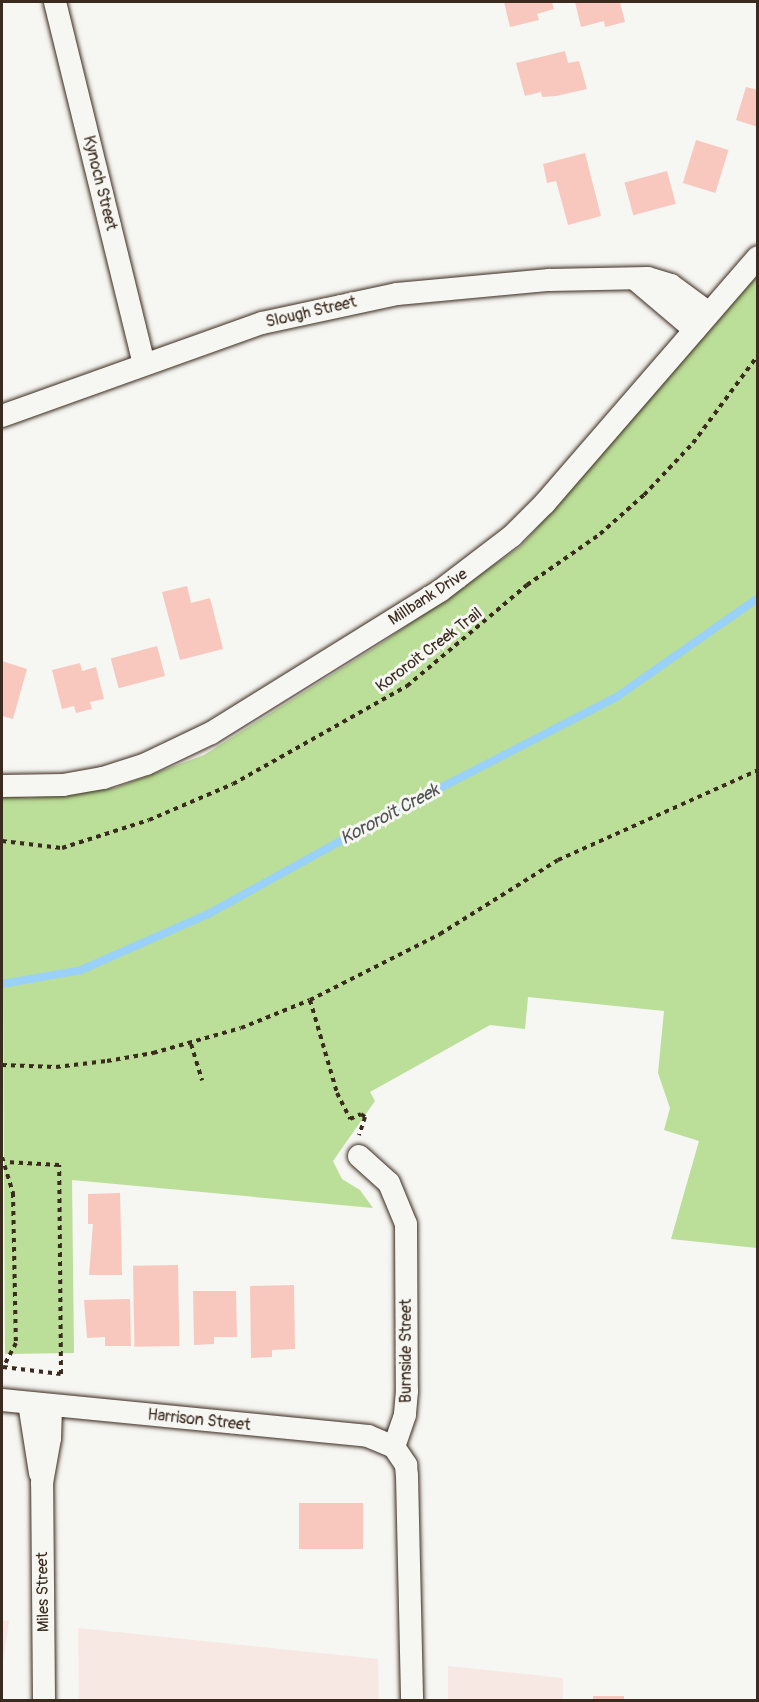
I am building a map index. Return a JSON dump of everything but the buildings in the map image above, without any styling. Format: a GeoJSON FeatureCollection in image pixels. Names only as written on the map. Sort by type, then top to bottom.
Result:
{"type":"FeatureCollection","features":[{"type":"Feature","properties":{"kind":"street","name":"Kynoch Street"},"geometry":{"type":"LineString","coordinates":[[57,2],[144,364]]}},
{"type":"Feature","properties":{"kind":"street","name":"Millbank Drive"},"geometry":{"type":"LineString","coordinates":[[2,786],[63,784],[103,778],[146,764],[211,733],[440,591],[512,536],[545,503],[758,256]]}},
{"type":"Feature","properties":{"kind":"street","name":"Slough Street"},"geometry":{"type":"LineString","coordinates":[[2,416],[262,323],[397,294],[549,280],[636,280],[702,322]]}},
{"type":"Feature","properties":{"kind":"street","name":"Burnside Street"},"geometry":{"type":"LineString","coordinates":[[359,1156],[389,1183],[406,1224],[407,1391],[405,1415],[394,1447]]}},
{"type":"Feature","properties":{"kind":"street","name":"Harrison Street"},"geometry":{"type":"LineString","coordinates":[[2,1400],[368,1436],[394,1447]]}},
{"type":"Feature","properties":{"kind":"street","name":"Miles Street"},"geometry":{"type":"LineString","coordinates":[[29,1403],[42,1483],[44,1701]]}},
{"type":"Feature","properties":{"kind":"street","name":"Miles Street"},"geometry":{"type":"LineString","coordinates":[[42,1483],[50,1438],[51,1405]]}},
{"type":"Feature","properties":{"kind":"street"},"geometry":{"type":"LineString","coordinates":[[394,1447],[406,1466],[407,1476],[412,1701]]}},
{"type":"Feature","properties":{"kind":"path","name":"Kororoit Creek Trail"},"geometry":{"type":"LineString","coordinates":[[2,841],[62,848],[182,808],[233,784],[407,686],[527,585],[600,534],[644,495],[693,443],[758,355]]}},
{"type":"Feature","properties":{"kind":"path"},"geometry":{"type":"LineString","coordinates":[[2,1065],[56,1067],[153,1053],[191,1044],[310,1000],[440,933],[558,860],[758,770]]}},
{"type":"Feature","properties":{"kind":"path"},"geometry":{"type":"LineString","coordinates":[[310,1000],[328,1073],[350,1119]]}},
{"type":"Feature","properties":{"kind":"path"},"geometry":{"type":"LineString","coordinates":[[191,1044],[202,1080]]}},
{"type":"Feature","properties":{"kind":"path"},"geometry":{"type":"LineString","coordinates":[[2,1157],[6,1162],[13,1193],[16,1343],[3,1367],[62,1374],[59,1165],[6,1162]]}},
{"type":"Feature","properties":{"kind":"shaded area"},"geometry":{"type":"Polygon","coordinates":[[[2,1620],[9,1621],[2,1670],[2,1620]]]}},
{"type":"Feature","properties":{"kind":"shaded area"},"geometry":{"type":"Polygon","coordinates":[[[78,1628],[378,1659],[379,1700],[79,1700],[78,1628]]]}},
{"type":"Feature","properties":{"kind":"shaded area"},"geometry":{"type":"Polygon","coordinates":[[[448,1666],[563,1678],[563,1700],[448,1700],[448,1666]]]}},
{"type":"Feature","properties":{"kind":"green space"},"geometry":{"type":"Polygon","coordinates":[[[757,276],[757,1248],[671,1239],[699,1141],[664,1130],[670,1108],[658,1073],[664,1011],[528,997],[525,1029],[490,1025],[370,1092],[375,1101],[333,1161],[342,1179],[360,1190],[373,1208],[72,1180],[74,1353],[5,1354],[2,795],[29,798],[115,788],[204,755],[379,645],[521,546],[757,276]]]}},
{"type":"Feature","properties":{"kind":"waterway","name":"Kororoit Creek"},"geometry":{"type":"LineString","coordinates":[[2,984],[81,970],[210,913],[384,817],[618,696],[758,598]]}}]}
